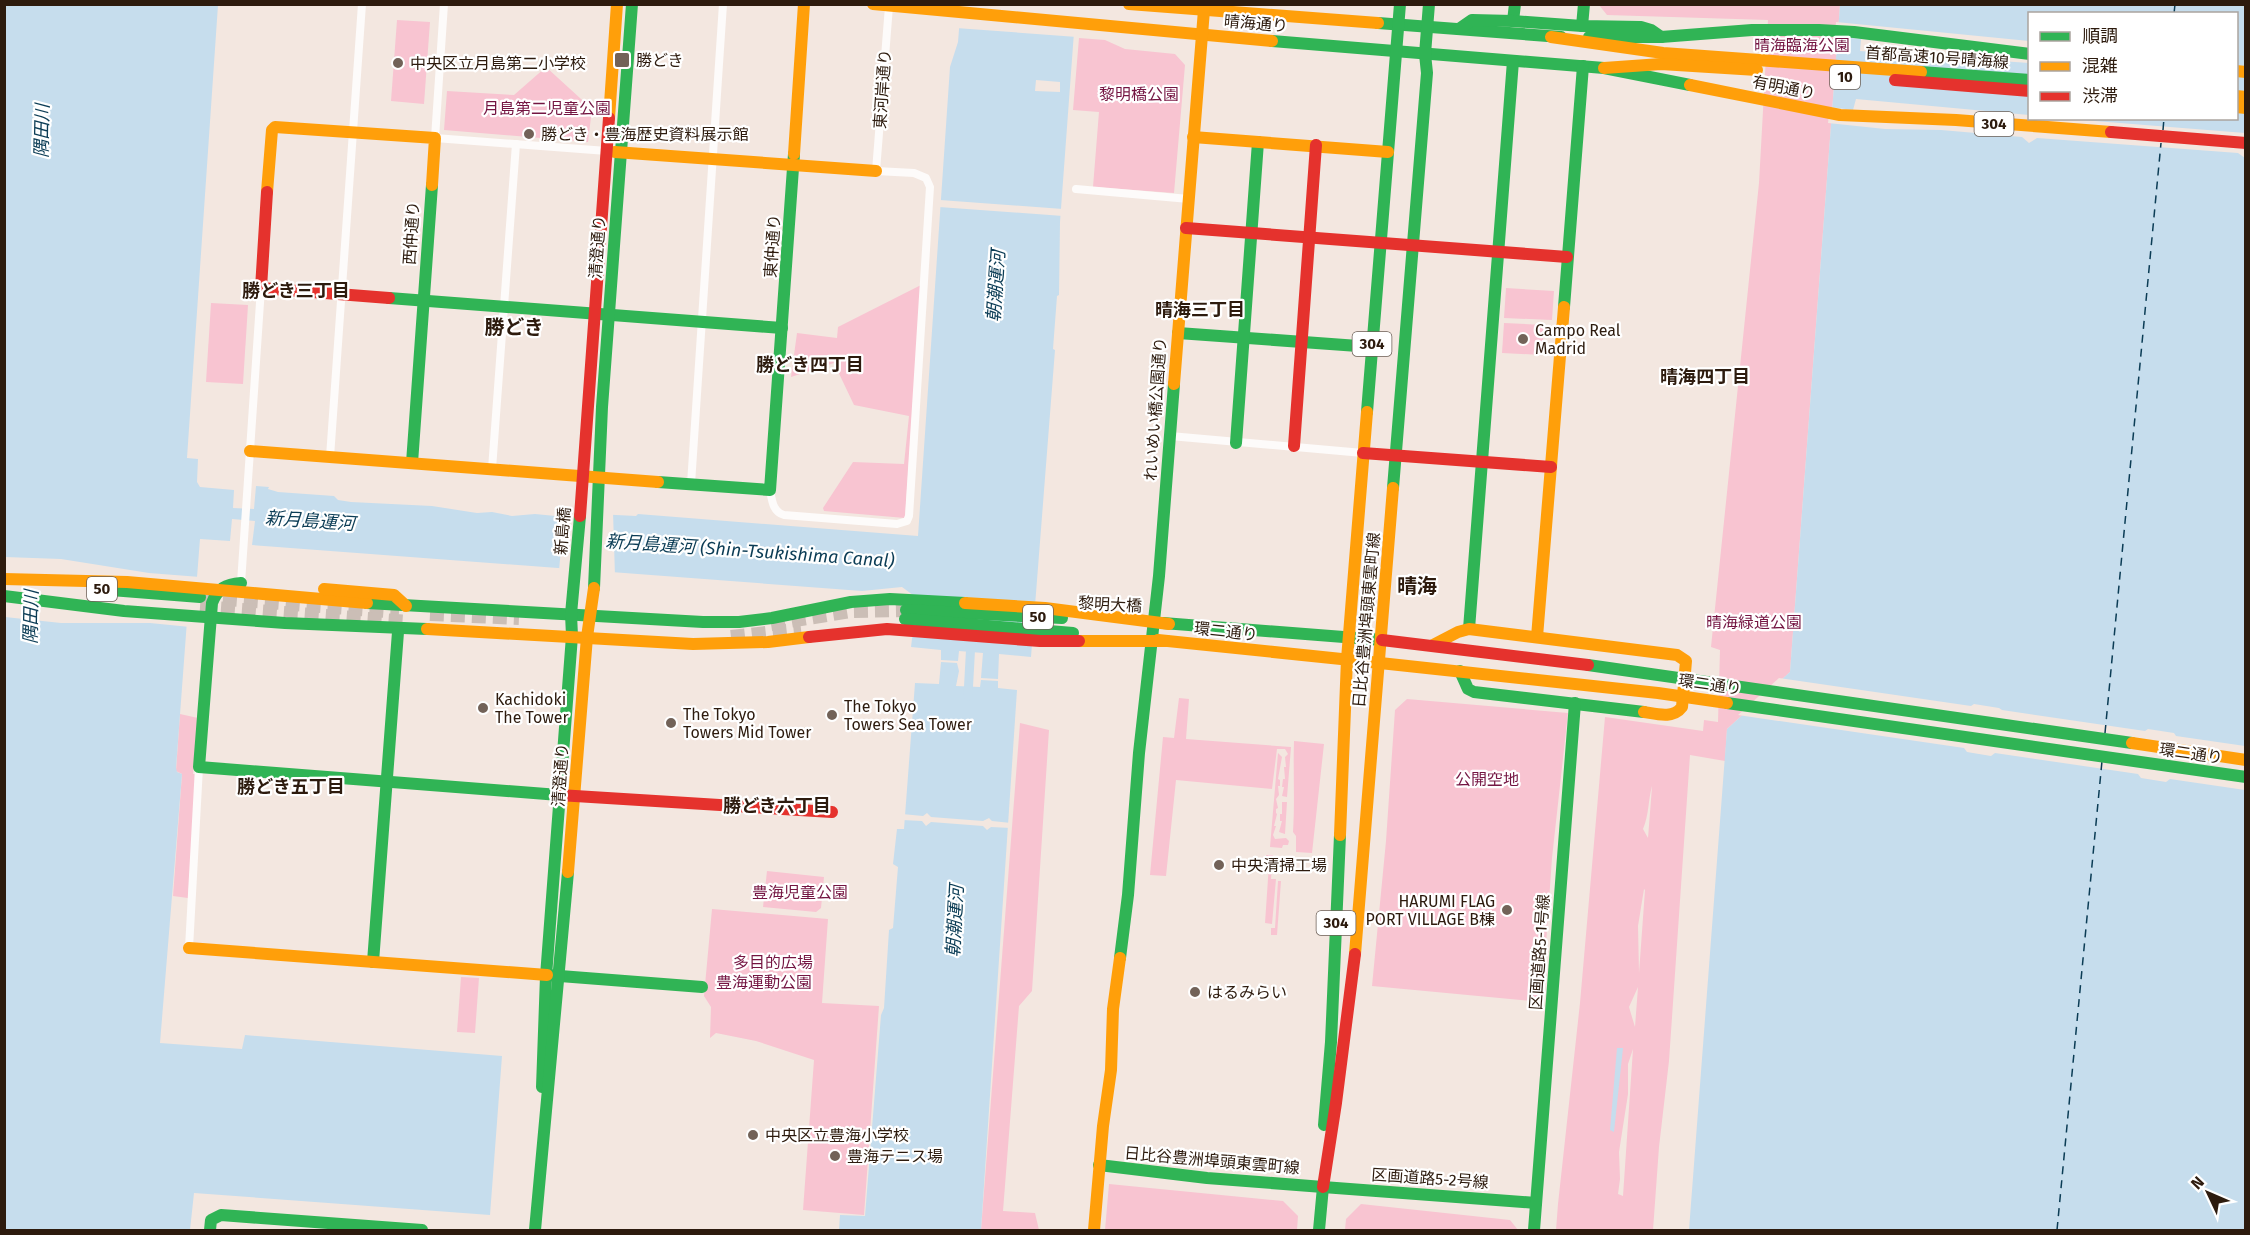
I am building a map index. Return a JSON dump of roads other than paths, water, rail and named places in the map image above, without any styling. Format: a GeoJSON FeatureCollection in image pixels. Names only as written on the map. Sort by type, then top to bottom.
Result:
{"type":"FeatureCollection","features":[{"type":"Feature","properties":{"kind":"main road","name":"清澄通り"},"geometry":{"type":"LineString","coordinates":[[598,491],[607,151],[618,4]]}},
{"type":"Feature","properties":{"kind":"main road","name":"清澄通り"},"geometry":{"type":"LineString","coordinates":[[582,490],[621,152],[632,4]]}},
{"type":"Feature","properties":{"kind":"main road","name":"東仲通り"},"geometry":{"type":"LineString","coordinates":[[770,490],[804,4]]}},
{"type":"Feature","properties":{"kind":"main road","name":"304"},"geometry":{"type":"LineString","coordinates":[[873,4],[889,6]]}},
{"type":"Feature","properties":{"kind":"main road","name":"晴海通り"},"geometry":{"type":"LineString","coordinates":[[1129,4],[1427,26]]}},
{"type":"Feature","properties":{"kind":"main road","name":"304"},"geometry":{"type":"LineString","coordinates":[[1396,52],[1400,4]]}},
{"type":"Feature","properties":{"kind":"main road","name":"304"},"geometry":{"type":"LineString","coordinates":[[1425,54],[1429,4]]}},
{"type":"Feature","properties":{"kind":"main road"},"geometry":{"type":"LineString","coordinates":[[1514,21],[1515,4]]}},
{"type":"Feature","properties":{"kind":"main road"},"geometry":{"type":"LineString","coordinates":[[1582,26],[1584,4]]}},
{"type":"Feature","properties":{"kind":"main road","name":"晴海通り"},"geometry":{"type":"LineString","coordinates":[[889,6],[1425,54]]}},
{"type":"Feature","properties":{"kind":"main road","name":"れいめい橋公園通り"},"geometry":{"type":"LineString","coordinates":[[1094,1230],[1099,1165],[1111,1070],[1116,978],[1128,895],[1139,753],[1154,631],[1203,10]]}},
{"type":"Feature","properties":{"kind":"main road"},"geometry":{"type":"LineString","coordinates":[[1460,29],[1472,20],[1514,21],[1641,27],[1651,30],[1661,38]]}},
{"type":"Feature","properties":{"kind":"main road"},"geometry":{"type":"LineString","coordinates":[[1427,26],[1551,37],[1661,38],[1793,29],[1854,32],[2028,54]]}},
{"type":"Feature","properties":{"kind":"main road","name":"10"},"geometry":{"type":"LineString","coordinates":[[1551,37],[1662,58]]}},
{"type":"Feature","properties":{"kind":"main road","name":"日比谷豊洲埠頭東雲町線"},"geometry":{"type":"LineString","coordinates":[[1323,1187],[1323,1137],[1334,961],[1348,636],[1396,52]]}},
{"type":"Feature","properties":{"kind":"main road","name":"日比谷豊洲埠頭東雲町線"},"geometry":{"type":"LineString","coordinates":[[1323,1187],[1332,1137],[1357,915],[1380,663],[1427,73],[1425,54]]}},
{"type":"Feature","properties":{"kind":"main road","name":"有明通り"},"geometry":{"type":"LineString","coordinates":[[1425,54],[1604,68],[1840,115],[1956,120],[2246,143]]}},
{"type":"Feature","properties":{"kind":"main road","name":"10"},"geometry":{"type":"LineString","coordinates":[[1604,68],[1662,58]]}},
{"type":"Feature","properties":{"kind":"main road","name":"首都高速10号晴海線"},"geometry":{"type":"LineString","coordinates":[[1662,58],[2028,80]]}},
{"type":"Feature","properties":{"kind":"main road","name":"首都高速10号晴海線"},"geometry":{"type":"LineString","coordinates":[[1662,58],[2028,91]]}},
{"type":"Feature","properties":{"kind":"main road"},"geometry":{"type":"LineString","coordinates":[[1469,629],[1513,61]]}},
{"type":"Feature","properties":{"kind":"main road"},"geometry":{"type":"LineString","coordinates":[[1537,637],[1582,66]]}},
{"type":"Feature","properties":{"kind":"main road"},"geometry":{"type":"LineString","coordinates":[[435,138],[279,126],[272,130],[261,288],[782,328]]}},
{"type":"Feature","properties":{"kind":"main road"},"geometry":{"type":"LineString","coordinates":[[1193,137],[1388,152]]}},
{"type":"Feature","properties":{"kind":"main road","name":"西仲通り"},"geometry":{"type":"LineString","coordinates":[[412,463],[435,138]]}},
{"type":"Feature","properties":{"kind":"main road"},"geometry":{"type":"LineString","coordinates":[[1236,443],[1258,142]]}},
{"type":"Feature","properties":{"kind":"main road"},"geometry":{"type":"LineString","coordinates":[[1294,446],[1316,146]]}},
{"type":"Feature","properties":{"kind":"main road"},"geometry":{"type":"LineString","coordinates":[[607,151],[876,171]]}},
{"type":"Feature","properties":{"kind":"main road"},"geometry":{"type":"LineString","coordinates":[[1186,228],[1568,257]]}},
{"type":"Feature","properties":{"kind":"main road"},"geometry":{"type":"LineString","coordinates":[[1178,333],[1372,347]]}},
{"type":"Feature","properties":{"kind":"main road"},"geometry":{"type":"LineString","coordinates":[[250,451],[770,490]]}},
{"type":"Feature","properties":{"kind":"main road"},"geometry":{"type":"LineString","coordinates":[[1364,453],[1551,467]]}},
{"type":"Feature","properties":{"kind":"main road","name":"新島橋"},"geometry":{"type":"LineString","coordinates":[[575,575],[582,490]]}},
{"type":"Feature","properties":{"kind":"main road","name":"新島橋"},"geometry":{"type":"LineString","coordinates":[[595,576],[598,491]]}},
{"type":"Feature","properties":{"kind":"main road","name":"清澄通り"},"geometry":{"type":"LineString","coordinates":[[537,1196],[546,976],[575,575]]}},
{"type":"Feature","properties":{"kind":"main road","name":"清澄通り"},"geometry":{"type":"LineString","coordinates":[[537,1196],[561,977],[587,637],[595,576]]}},
{"type":"Feature","properties":{"kind":"main road","name":"50"},"geometry":{"type":"LineString","coordinates":[[4,579],[127,582],[288,594],[406,606],[724,622],[788,616],[851,602],[910,599],[1045,608],[1169,624]]}},
{"type":"Feature","properties":{"kind":"main road","name":"50"},"geometry":{"type":"LineString","coordinates":[[4,579],[200,602],[4,596]]}},
{"type":"Feature","properties":{"kind":"main road"},"geometry":{"type":"LineString","coordinates":[[406,606],[394,595],[387,594],[241,583],[230,583],[218,591],[212,603],[200,767],[558,795],[832,812]]}},
{"type":"Feature","properties":{"kind":"main road","name":"50"},"geometry":{"type":"LineString","coordinates":[[4,596],[124,611],[285,623],[538,634],[693,644],[787,640],[846,632],[899,629],[1040,640],[1167,641]]}},
{"type":"Feature","properties":{"kind":"main road"},"geometry":{"type":"LineString","coordinates":[[538,634],[544,625],[540,612]]}},
{"type":"Feature","properties":{"kind":"main road","name":"黎明大橋"},"geometry":{"type":"LineString","coordinates":[[1167,641],[905,614],[1169,624]]}},
{"type":"Feature","properties":{"kind":"main road"},"geometry":{"type":"LineString","coordinates":[[723,644],[729,634],[724,622]]}},
{"type":"Feature","properties":{"kind":"main road","name":"環二通り"},"geometry":{"type":"LineString","coordinates":[[1169,624],[1348,636],[1554,660],[2246,760]]}},
{"type":"Feature","properties":{"kind":"main road"},"geometry":{"type":"LineString","coordinates":[[210,625],[302,631],[432,634],[461,632]]}},
{"type":"Feature","properties":{"kind":"main road"},"geometry":{"type":"LineString","coordinates":[[1433,645],[1469,629],[1677,655],[1686,661],[1687,666],[1682,707],[1675,714],[1669,715],[1474,692],[1468,689],[1460,671]]}},
{"type":"Feature","properties":{"kind":"main road"},"geometry":{"type":"LineString","coordinates":[[373,962],[398,632]]}},
{"type":"Feature","properties":{"kind":"main road","name":"環二通り"},"geometry":{"type":"LineString","coordinates":[[1167,641],[1658,693],[2246,777]]}},
{"type":"Feature","properties":{"kind":"main road","name":"区画道路5-1号線"},"geometry":{"type":"LineString","coordinates":[[1534,1230],[1575,703]]}},
{"type":"Feature","properties":{"kind":"main road"},"geometry":{"type":"LineString","coordinates":[[1334,961],[1344,962],[1348,959],[1357,915]]}},
{"type":"Feature","properties":{"kind":"main road"},"geometry":{"type":"LineString","coordinates":[[189,948],[702,987]]}},
{"type":"Feature","properties":{"kind":"main road","name":"日比谷豊洲埠頭東雲町線"},"geometry":{"type":"LineString","coordinates":[[1099,1165],[1208,1178],[1323,1187]]}},
{"type":"Feature","properties":{"kind":"main road"},"geometry":{"type":"LineString","coordinates":[[1319,1230],[1323,1187]]}},
{"type":"Feature","properties":{"kind":"main road","name":"区画道路5-2号線"},"geometry":{"type":"LineString","coordinates":[[1323,1187],[1536,1203]]}},
{"type":"Feature","properties":{"kind":"main road"},"geometry":{"type":"LineString","coordinates":[[535,1230],[537,1196]]}},
{"type":"Feature","properties":{"kind":"main road"},"geometry":{"type":"LineString","coordinates":[[210,1230],[212,1220],[221,1215],[312,1226],[422,1230]]}},
{"type":"Feature","properties":{"kind":"street"},"geometry":{"type":"LineString","coordinates":[[330,457],[362,4]]}},
{"type":"Feature","properties":{"kind":"street","name":"西仲通り"},"geometry":{"type":"LineString","coordinates":[[435,138],[444,4]]}},
{"type":"Feature","properties":{"kind":"street"},"geometry":{"type":"LineString","coordinates":[[691,484],[723,4]]}},
{"type":"Feature","properties":{"kind":"street","name":"東河岸通り"},"geometry":{"type":"LineString","coordinates":[[876,171],[889,6]]}},
{"type":"Feature","properties":{"kind":"street"},"geometry":{"type":"LineString","coordinates":[[435,138],[607,151]]}},
{"type":"Feature","properties":{"kind":"street"},"geometry":{"type":"LineString","coordinates":[[492,469],[516,144]]}},
{"type":"Feature","properties":{"kind":"street"},"geometry":{"type":"LineString","coordinates":[[770,490],[774,507],[778,513],[784,515],[897,524],[907,521],[909,516],[930,187],[926,178],[914,173],[876,171]]}},
{"type":"Feature","properties":{"kind":"street"},"geometry":{"type":"LineString","coordinates":[[1076,189],[1189,199]]}},
{"type":"Feature","properties":{"kind":"street"},"geometry":{"type":"LineString","coordinates":[[241,583],[261,288]]}},
{"type":"Feature","properties":{"kind":"street"},"geometry":{"type":"LineString","coordinates":[[1170,436],[1364,453]]}},
{"type":"Feature","properties":{"kind":"street"},"geometry":{"type":"LineString","coordinates":[[189,948],[200,767]]}},
{"type":"Feature","properties":{"kind":"water"},"geometry":{"type":"Polygon","coordinates":[[[5,5],[218,5],[187,458],[198,459],[197,482],[200,487],[234,490],[233,508],[254,509],[256,486],[269,487],[268,489],[278,492],[334,496],[338,500],[351,502],[432,506],[512,516],[535,514],[576,518],[596,514],[636,516],[638,514],[918,536],[950,67],[958,42],[961,5],[1076,5],[1060,222],[1059,295],[1057,296],[1053,349],[1055,350],[1031,657],[999,654],[998,679],[981,678],[983,653],[959,651],[958,661],[941,660],[941,650],[911,647],[917,598],[902,587],[862,591],[252,545],[255,521],[232,519],[230,541],[200,539],[196,590],[189,594],[176,768],[177,772],[182,774],[160,1043],[242,1049],[245,1035],[502,1056],[490,1215],[194,1193],[190,1230],[5,1230],[5,5]]]}},
{"type":"Feature","properties":{"kind":"water"},"geometry":{"type":"Polygon","coordinates":[[[1840,5],[2245,5],[2245,1230],[1689,1230],[1727,729],[1790,672],[1840,5]]]}},
{"type":"Feature","properties":{"kind":"water"},"geometry":{"type":"Polygon","coordinates":[[[941,662],[957,663],[959,671],[956,686],[980,687],[981,680],[998,681],[998,688],[1017,690],[981,1230],[839,1230],[840,1215],[865,1216],[889,930],[893,928],[898,867],[893,864],[897,829],[904,829],[915,683],[939,684],[941,662]]]}},
{"type":"Feature","properties":{"kind":"water"},"geometry":{"type":"Polygon","coordinates":[[[1617,1048],[1623,1048],[1614,1132],[1610,1130],[1617,1048]]]}},
{"type":"Feature","properties":{"kind":"waterway","name":"朝潮運河"},"geometry":{"type":"LineString","coordinates":[[968,696],[971,641]]}},
{"type":"Feature","properties":{"kind":"tunnel"},"geometry":{"type":"LineString","coordinates":[[202,597],[399,612]]}},
{"type":"Feature","properties":{"kind":"tunnel"},"geometry":{"type":"LineString","coordinates":[[200,607],[409,622]]}},
{"type":"Feature","properties":{"kind":"tunnel"},"geometry":{"type":"LineString","coordinates":[[771,624],[851,611],[906,610]]}},
{"type":"Feature","properties":{"kind":"tunnel"},"geometry":{"type":"LineString","coordinates":[[430,614],[519,618]]}},
{"type":"Feature","properties":{"kind":"tunnel"},"geometry":{"type":"LineString","coordinates":[[731,637],[801,629]]}},
{"type":"Feature","properties":{"kind":"place","name":"勝どき"},"geometry":{"type":"Point","coordinates":[622,60]}},
{"type":"Feature","properties":{"kind":"place","name":"中央区立月島第二小学校"},"geometry":{"type":"Point","coordinates":[398,63]}},
{"type":"Feature","properties":{"kind":"place","name":"勝どき・豊海歴史資料展示館"},"geometry":{"type":"Point","coordinates":[529,134]}},
{"type":"Feature","properties":{"kind":"place","name":"Campo Real Madrid"},"geometry":{"type":"Point","coordinates":[1523,339]}},
{"type":"Feature","properties":{"kind":"place","name":"Kachidoki The Tower"},"geometry":{"type":"Point","coordinates":[483,708]}},
{"type":"Feature","properties":{"kind":"place","name":"The Tokyo Towers Sea Tower"},"geometry":{"type":"Point","coordinates":[832,715]}},
{"type":"Feature","properties":{"kind":"place","name":"The Tokyo Towers Mid Tower"},"geometry":{"type":"Point","coordinates":[671,723]}},
{"type":"Feature","properties":{"kind":"place","name":"中央清掃工場"},"geometry":{"type":"Point","coordinates":[1219,865]}},
{"type":"Feature","properties":{"kind":"place","name":"HARUMI FLAG PORT VILLAGE B棟"},"geometry":{"type":"Point","coordinates":[1507,910]}},
{"type":"Feature","properties":{"kind":"place","name":"はるみらい"},"geometry":{"type":"Point","coordinates":[1195,992]}},
{"type":"Feature","properties":{"kind":"place","name":"中央区立豊海小学校"},"geometry":{"type":"Point","coordinates":[753,1135]}},
{"type":"Feature","properties":{"kind":"place","name":"豊海テニス場"},"geometry":{"type":"Point","coordinates":[835,1156]}},
{"type":"Feature","properties":{"kind":"district","name":"勝どき三丁目"},"geometry":{"type":"Point","coordinates":[296,291]}},
{"type":"Feature","properties":{"kind":"district","name":"晴海三丁目"},"geometry":{"type":"Point","coordinates":[1200,310]}},
{"type":"Feature","properties":{"kind":"district","name":"勝どき"},"geometry":{"type":"Point","coordinates":[514,327]}},
{"type":"Feature","properties":{"kind":"district","name":"勝どき四丁目"},"geometry":{"type":"Point","coordinates":[810,365]}},
{"type":"Feature","properties":{"kind":"district","name":"晴海四丁目"},"geometry":{"type":"Point","coordinates":[1705,377]}},
{"type":"Feature","properties":{"kind":"district","name":"晴海"},"geometry":{"type":"Point","coordinates":[1417,586]}},
{"type":"Feature","properties":{"kind":"district","name":"勝どき五丁目"},"geometry":{"type":"Point","coordinates":[291,787]}},
{"type":"Feature","properties":{"kind":"district","name":"勝どき六丁目"},"geometry":{"type":"Point","coordinates":[777,806]}},
{"type":"Feature","properties":{"kind":"park label","name":"晴海臨海公園"},"geometry":{"type":"Point","coordinates":[1802,45]}},
{"type":"Feature","properties":{"kind":"park label","name":"黎明橋公園"},"geometry":{"type":"Point","coordinates":[1139,94]}},
{"type":"Feature","properties":{"kind":"park label","name":"月島第二児童公園"},"geometry":{"type":"Point","coordinates":[547,108]}},
{"type":"Feature","properties":{"kind":"park label","name":"晴海緑道公園"},"geometry":{"type":"Point","coordinates":[1754,622]}},
{"type":"Feature","properties":{"kind":"park label","name":"公開空地"},"geometry":{"type":"Point","coordinates":[1487,779]}},
{"type":"Feature","properties":{"kind":"park label","name":"豊海児童公園"},"geometry":{"type":"Point","coordinates":[800,892]}},
{"type":"Feature","properties":{"kind":"park label","name":"多目的広場"},"geometry":{"type":"Point","coordinates":[773,962]}},
{"type":"Feature","properties":{"kind":"park label","name":"豊海運動公園"},"geometry":{"type":"Point","coordinates":[764,982]}},
{"type":"Feature","properties":{"kind":"water label","name":"隅田川"},"geometry":{"type":"Point","coordinates":[42,131]}},
{"type":"Feature","properties":{"kind":"water label","name":"新月島運河"},"geometry":{"type":"Point","coordinates":[310,521]}},
{"type":"Feature","properties":{"kind":"water label","name":"新月島運河 (Shin-Tsukishima Canal)"},"geometry":{"type":"Point","coordinates":[750,551]}},
{"type":"Feature","properties":{"kind":"water label","name":"隅田川"},"geometry":{"type":"Point","coordinates":[31,617]}}]}
